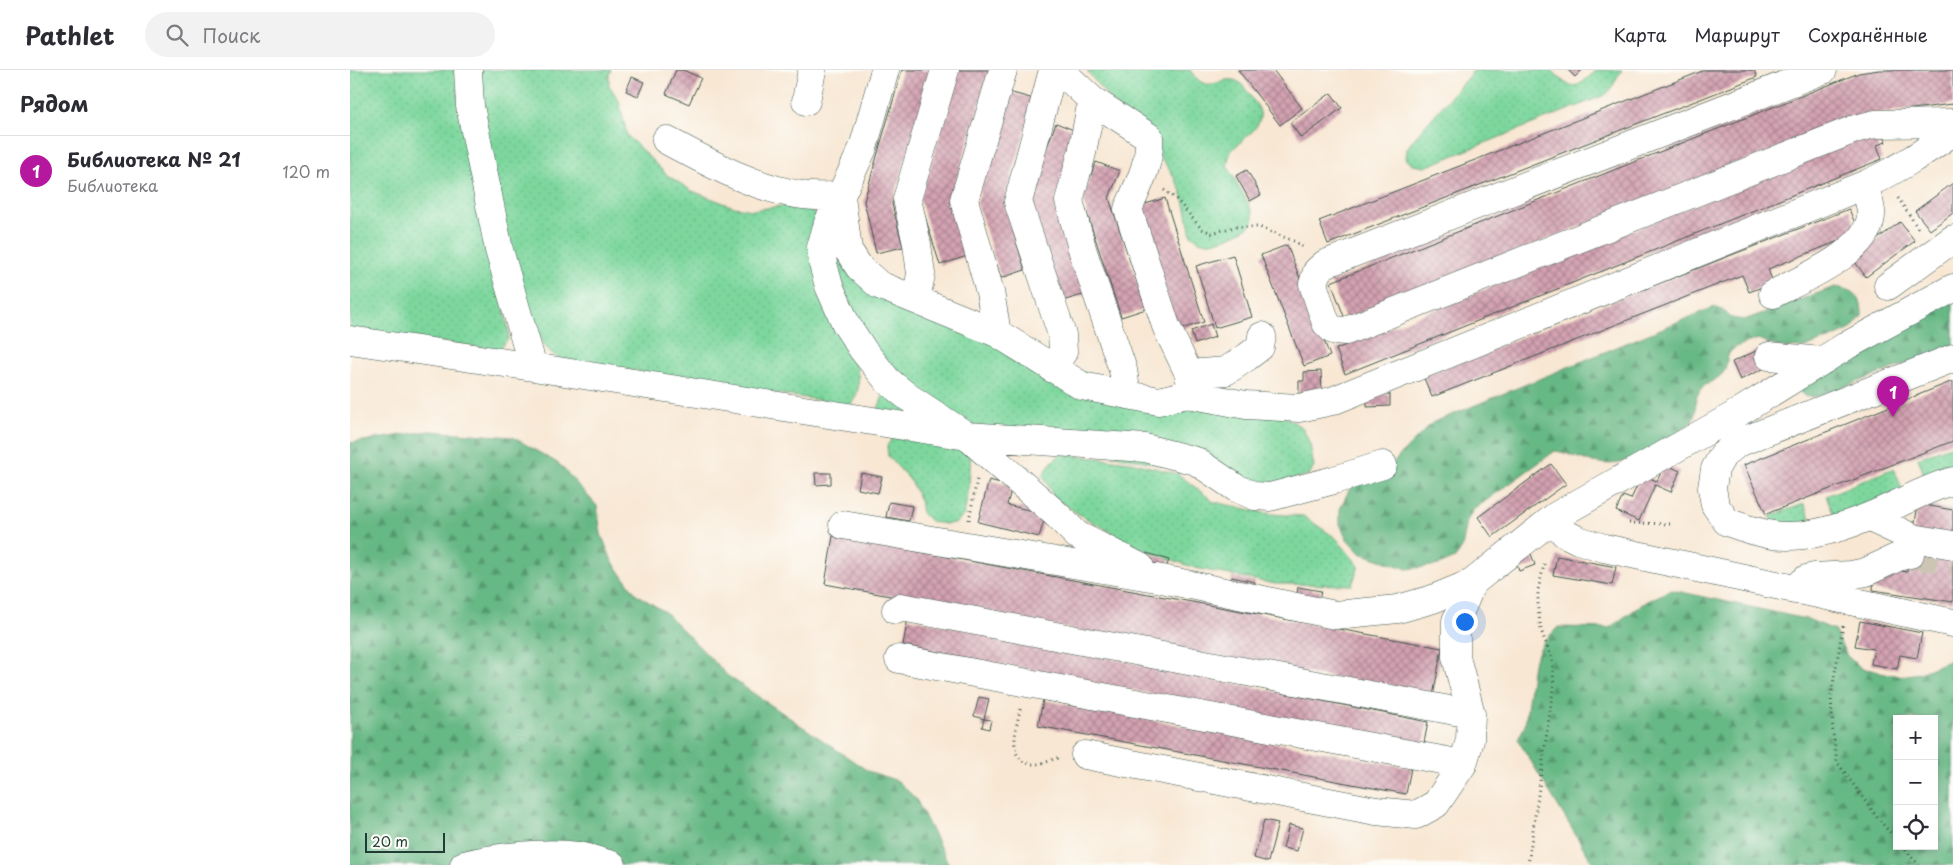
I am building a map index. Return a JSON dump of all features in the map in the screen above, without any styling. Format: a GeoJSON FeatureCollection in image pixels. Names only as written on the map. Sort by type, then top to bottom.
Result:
{"type":"FeatureCollection","features":[{"type":"Feature","properties":{"kind":"lane"},"geometry":{"type":"LineString","coordinates":[[468,70],[470,106],[499,250],[534,367]]}},
{"type":"Feature","properties":{"kind":"lane"},"geometry":{"type":"LineString","coordinates":[[806,101],[812,70]]}},
{"type":"Feature","properties":{"kind":"lane"},"geometry":{"type":"LineString","coordinates":[[885,70],[863,148],[828,223],[822,248],[823,264],[846,324],[863,350],[888,381],[975,443],[1056,514],[1077,535],[1162,579]]}},
{"type":"Feature","properties":{"kind":"lane"},"geometry":{"type":"LineString","coordinates":[[916,300],[920,274],[917,244],[907,199],[945,70]]}},
{"type":"Feature","properties":{"kind":"lane"},"geometry":{"type":"LineString","coordinates":[[997,333],[990,292],[964,200],[1003,70]]}},
{"type":"Feature","properties":{"kind":"lane"},"geometry":{"type":"LineString","coordinates":[[1053,70],[1018,202],[1062,335],[1063,352],[1054,369]]}},
{"type":"Feature","properties":{"kind":"lane"},"geometry":{"type":"LineString","coordinates":[[1060,70],[1092,100],[1149,137],[1150,150],[1128,208],[1166,326],[1188,384],[1246,405],[1299,408],[1332,401],[1874,181],[1922,154],[1953,132]]}},
{"type":"Feature","properties":{"kind":"lane"},"geometry":{"type":"LineString","coordinates":[[1823,70],[1324,264],[1317,271],[1313,284],[1326,323],[1333,330],[1346,331],[1855,129],[1875,124],[1953,123]]}},
{"type":"Feature","properties":{"kind":"lane"},"geometry":{"type":"LineString","coordinates":[[1092,100],[1082,153],[1069,202],[1086,261],[1123,370],[1127,394]]}},
{"type":"Feature","properties":{"kind":"lane"},"geometry":{"type":"LineString","coordinates":[[666,140],[721,169],[760,184],[804,196],[841,196]]}},
{"type":"Feature","properties":{"kind":"lane"},"geometry":{"type":"LineString","coordinates":[[1773,294],[1836,260],[1855,247],[1865,235],[1871,212],[1874,181]]}},
{"type":"Feature","properties":{"kind":"lane"},"geometry":{"type":"LineString","coordinates":[[841,196],[848,250],[859,267],[879,285],[997,333],[1082,386],[1159,401],[1188,384],[1226,371],[1260,347],[1262,336]]}},
{"type":"Feature","properties":{"kind":"lane"},"geometry":{"type":"LineString","coordinates":[[1888,286],[1953,239]]}},
{"type":"Feature","properties":{"kind":"lane"},"geometry":{"type":"LineString","coordinates":[[844,525],[1162,579],[1334,615],[1398,609],[1433,599],[1472,583],[1560,525],[1822,361],[1953,288]]}},
{"type":"Feature","properties":{"kind":"lane"},"geometry":{"type":"LineString","coordinates":[[350,340],[534,367],[975,443],[1145,448],[1196,461],[1236,488],[1255,496],[1270,497],[1334,480],[1383,464]]}},
{"type":"Feature","properties":{"kind":"lane"},"geometry":{"type":"LineString","coordinates":[[1769,356],[1822,361]]}},
{"type":"Feature","properties":{"kind":"lane"},"geometry":{"type":"LineString","coordinates":[[1953,358],[1738,443],[1723,455],[1715,469],[1712,488],[1715,504],[1726,522],[1768,534],[1797,535],[1824,531],[1868,517],[1930,488],[1953,481]]}},
{"type":"Feature","properties":{"kind":"lane"},"geometry":{"type":"LineString","coordinates":[[1733,416],[1738,443]]}},
{"type":"Feature","properties":{"kind":"lane"},"geometry":{"type":"LineString","coordinates":[[1868,517],[1913,538],[1953,545]]}},
{"type":"Feature","properties":{"kind":"lane"},"geometry":{"type":"LineString","coordinates":[[1560,525],[1578,540],[1604,548],[1953,622]]}},
{"type":"Feature","properties":{"kind":"lane"},"geometry":{"type":"LineString","coordinates":[[1795,590],[1806,579],[1851,576],[1866,572],[1898,556],[1910,554]]}},
{"type":"Feature","properties":{"kind":"lane"},"geometry":{"type":"LineString","coordinates":[[1085,755],[1376,812],[1416,815],[1436,804],[1464,764],[1470,740],[1471,714],[1456,657],[1456,622],[1472,583]]}},
{"type":"Feature","properties":{"kind":"lane"},"geometry":{"type":"LineString","coordinates":[[896,610],[901,607],[1471,714]]}},
{"type":"Feature","properties":{"kind":"lane"},"geometry":{"type":"LineString","coordinates":[[899,659],[1464,764]]}},
{"type":"Feature","properties":{"kind":"lane"},"geometry":{"type":"LineString","coordinates":[[464,865],[484,860],[533,855],[578,856],[612,865]]}},
{"type":"Feature","properties":{"kind":"path"},"geometry":{"type":"LineString","coordinates":[[1142,174],[1176,199],[1202,230],[1212,233],[1234,227],[1259,227],[1296,242],[1324,264]]}},
{"type":"Feature","properties":{"kind":"path"},"geometry":{"type":"LineString","coordinates":[[1874,181],[1922,235],[1926,246],[1923,261]]}},
{"type":"Feature","properties":{"kind":"path"},"geometry":{"type":"LineString","coordinates":[[965,546],[975,443]]}},
{"type":"Feature","properties":{"kind":"path"},"geometry":{"type":"LineString","coordinates":[[1528,865],[1554,683],[1552,659],[1541,630],[1538,590],[1544,563],[1560,525]]}},
{"type":"Feature","properties":{"kind":"path"},"geometry":{"type":"LineString","coordinates":[[1847,600],[1831,696],[1837,762],[1879,820],[1893,836]]}},
{"type":"Feature","properties":{"kind":"path"},"geometry":{"type":"LineString","coordinates":[[1024,683],[1014,743],[1016,753],[1024,761],[1036,764],[1070,754],[1085,755]]}},
{"type":"Feature","properties":{"kind":"path"},"geometry":{"type":"LineString","coordinates":[[1906,850],[1919,865]]}},
{"type":"Feature","properties":{"kind":"green space"},"geometry":{"type":"Polygon","coordinates":[[[350,70],[458,70],[509,333],[508,340],[498,350],[350,329],[350,70]]]}},
{"type":"Feature","properties":{"kind":"green space"},"geometry":{"type":"Polygon","coordinates":[[[478,70],[611,70],[609,85],[619,101],[627,135],[667,175],[692,191],[734,207],[753,210],[789,205],[803,207],[816,214],[858,374],[857,394],[850,405],[561,359],[549,351],[540,337],[532,316],[507,234],[486,125],[478,70]]]}},
{"type":"Feature","properties":{"kind":"green space"},"geometry":{"type":"Polygon","coordinates":[[[1087,70],[1190,70],[1197,79],[1204,83],[1210,84],[1234,80],[1240,83],[1256,104],[1260,112],[1260,119],[1252,131],[1230,153],[1227,165],[1251,209],[1253,221],[1250,225],[1229,237],[1213,242],[1202,242],[1191,235],[1183,196],[1173,175],[1150,144],[1110,100],[1087,70]]]}},
{"type":"Feature","properties":{"kind":"green space"},"geometry":{"type":"Polygon","coordinates":[[[1474,70],[1552,70],[1565,82],[1574,86],[1584,81],[1597,70],[1622,70],[1605,95],[1425,167],[1413,165],[1406,159],[1407,149],[1412,141],[1474,70]]]}},
{"type":"Feature","properties":{"kind":"green space"},"geometry":{"type":"Polygon","coordinates":[[[828,240],[852,269],[1169,410],[1205,409],[1284,416],[1303,428],[1310,445],[1314,467],[1309,475],[1261,486],[965,423],[896,380],[859,331],[828,240]]]}},
{"type":"Feature","properties":{"kind":"green space"},"geometry":{"type":"Polygon","coordinates":[[[1835,287],[1852,292],[1859,298],[1861,303],[1862,316],[1851,329],[1804,348],[1779,347],[1758,339],[1736,347],[1728,355],[1723,374],[1703,387],[1697,395],[1695,414],[1692,421],[1669,438],[1626,461],[1604,464],[1555,451],[1473,510],[1467,521],[1462,548],[1455,558],[1439,565],[1407,569],[1360,553],[1347,539],[1340,524],[1340,509],[1350,488],[1389,469],[1399,456],[1432,423],[1714,307],[1722,310],[1731,318],[1744,320],[1835,287]]]}},
{"type":"Feature","properties":{"kind":"green space"},"geometry":{"type":"Polygon","coordinates":[[[1953,299],[1953,346],[1820,396],[1807,397],[1801,393],[1800,389],[1804,384],[1953,299]]]}},
{"type":"Feature","properties":{"kind":"green space"},"geometry":{"type":"Polygon","coordinates":[[[889,392],[920,415],[877,411],[883,396],[889,392]]]}},
{"type":"Feature","properties":{"kind":"green space"},"geometry":{"type":"Polygon","coordinates":[[[429,431],[513,437],[559,464],[597,506],[601,534],[612,561],[636,594],[665,612],[728,676],[868,771],[898,781],[916,799],[949,865],[350,865],[350,443],[429,431]]]}},
{"type":"Feature","properties":{"kind":"green space"},"geometry":{"type":"Polygon","coordinates":[[[892,438],[942,442],[971,452],[969,488],[964,515],[956,523],[931,522],[922,513],[920,500],[910,480],[888,456],[887,446],[892,438]]]}},
{"type":"Feature","properties":{"kind":"green space"},"geometry":{"type":"Polygon","coordinates":[[[1953,445],[1953,469],[1926,480],[1918,458],[1953,445]]]}},
{"type":"Feature","properties":{"kind":"green space"},"geometry":{"type":"Polygon","coordinates":[[[1061,454],[1131,462],[1178,474],[1214,502],[1270,514],[1303,516],[1336,538],[1359,566],[1352,585],[1275,584],[1195,568],[1139,548],[1054,498],[1043,475],[1050,464],[1061,454]]]}},
{"type":"Feature","properties":{"kind":"green space"},"geometry":{"type":"Polygon","coordinates":[[[1894,468],[1902,489],[1835,517],[1826,496],[1894,468]]]}},
{"type":"Feature","properties":{"kind":"green space"},"geometry":{"type":"Polygon","coordinates":[[[1804,504],[1813,526],[1773,523],[1770,516],[1804,504]]]}},
{"type":"Feature","properties":{"kind":"green space"},"geometry":{"type":"Polygon","coordinates":[[[1672,590],[1810,620],[1834,630],[1847,656],[1861,668],[1900,676],[1920,673],[1953,659],[1953,865],[1594,865],[1518,740],[1525,725],[1533,663],[1543,643],[1558,627],[1609,628],[1647,601],[1672,590]]]}},
{"type":"Feature","properties":{"kind":"building"},"geometry":{"type":"Polygon","coordinates":[[[676,70],[683,70],[701,78],[689,104],[666,94],[676,70]]]}},
{"type":"Feature","properties":{"kind":"building"},"geometry":{"type":"Polygon","coordinates":[[[902,70],[933,70],[892,204],[903,247],[876,253],[864,201],[902,70]]]}},
{"type":"Feature","properties":{"kind":"building"},"geometry":{"type":"Polygon","coordinates":[[[959,70],[990,70],[950,202],[967,256],[940,265],[920,200],[959,70]]]}},
{"type":"Feature","properties":{"kind":"building"},"geometry":{"type":"Polygon","coordinates":[[[1238,70],[1273,70],[1302,108],[1280,125],[1238,70]]]}},
{"type":"Feature","properties":{"kind":"building"},"geometry":{"type":"Polygon","coordinates":[[[1568,70],[1582,70],[1575,77],[1568,70]]]}},
{"type":"Feature","properties":{"kind":"building"},"geometry":{"type":"Polygon","coordinates":[[[1705,70],[1754,70],[1757,77],[1328,244],[1319,221],[1705,70]]]}},
{"type":"Feature","properties":{"kind":"building"},"geometry":{"type":"Polygon","coordinates":[[[1879,70],[1953,70],[1953,104],[1862,115],[1345,319],[1331,282],[1859,73],[1879,70]]]}},
{"type":"Feature","properties":{"kind":"building"},"geometry":{"type":"Polygon","coordinates":[[[632,77],[644,82],[638,96],[626,91],[632,77]]]}},
{"type":"Feature","properties":{"kind":"building"},"geometry":{"type":"Polygon","coordinates":[[[1009,92],[1034,99],[1004,202],[1025,270],[1001,278],[977,203],[1009,92]]]}},
{"type":"Feature","properties":{"kind":"building"},"geometry":{"type":"Polygon","coordinates":[[[1331,93],[1342,108],[1301,138],[1290,123],[1331,93]]]}},
{"type":"Feature","properties":{"kind":"building"},"geometry":{"type":"Polygon","coordinates":[[[1056,123],[1079,132],[1055,200],[1086,294],[1062,301],[1028,199],[1056,123]]]}},
{"type":"Feature","properties":{"kind":"building"},"geometry":{"type":"Polygon","coordinates":[[[1882,130],[1886,142],[1877,145],[1882,159],[1345,374],[1336,349],[1882,130]]]}},
{"type":"Feature","properties":{"kind":"building"},"geometry":{"type":"Polygon","coordinates":[[[1096,162],[1120,171],[1109,198],[1146,309],[1121,317],[1082,198],[1096,162]]]}},
{"type":"Feature","properties":{"kind":"building"},"geometry":{"type":"Polygon","coordinates":[[[1247,170],[1261,195],[1250,201],[1236,176],[1247,170]]]}},
{"type":"Feature","properties":{"kind":"building"},"geometry":{"type":"Polygon","coordinates":[[[1953,183],[1953,213],[1930,230],[1915,211],[1953,183]]]}},
{"type":"Feature","properties":{"kind":"building"},"geometry":{"type":"Polygon","coordinates":[[[1165,198],[1204,322],[1178,330],[1139,206],[1165,198]]]}},
{"type":"Feature","properties":{"kind":"building"},"geometry":{"type":"Polygon","coordinates":[[[1849,209],[1859,233],[1768,269],[1773,283],[1749,292],[1742,275],[1432,397],[1423,376],[1849,209]]]}},
{"type":"Feature","properties":{"kind":"building"},"geometry":{"type":"Polygon","coordinates":[[[1900,222],[1915,241],[1866,277],[1852,258],[1900,222]]]}},
{"type":"Feature","properties":{"kind":"building"},"geometry":{"type":"Polygon","coordinates":[[[1287,245],[1330,356],[1304,366],[1261,255],[1287,245]]]}},
{"type":"Feature","properties":{"kind":"building"},"geometry":{"type":"Polygon","coordinates":[[[1233,255],[1252,317],[1215,328],[1196,266],[1233,255]]]}},
{"type":"Feature","properties":{"kind":"building"},"geometry":{"type":"Polygon","coordinates":[[[1211,324],[1215,337],[1195,344],[1191,331],[1211,324]]]}},
{"type":"Feature","properties":{"kind":"building"},"geometry":{"type":"Polygon","coordinates":[[[1756,351],[1765,368],[1740,380],[1732,362],[1756,351]]]}},
{"type":"Feature","properties":{"kind":"building"},"geometry":{"type":"Polygon","coordinates":[[[1321,371],[1322,395],[1299,396],[1299,381],[1304,381],[1304,372],[1321,371]]]}},
{"type":"Feature","properties":{"kind":"building"},"geometry":{"type":"Polygon","coordinates":[[[1953,381],[1953,441],[1766,514],[1744,465],[1953,381]]]}},
{"type":"Feature","properties":{"kind":"building"},"geometry":{"type":"Polygon","coordinates":[[[1390,394],[1390,406],[1367,407],[1367,395],[1390,394]]]}},
{"type":"Feature","properties":{"kind":"building"},"geometry":{"type":"Polygon","coordinates":[[[1551,464],[1566,484],[1492,537],[1478,517],[1551,464]]]}},
{"type":"Feature","properties":{"kind":"building"},"geometry":{"type":"Polygon","coordinates":[[[1665,464],[1680,471],[1671,492],[1655,485],[1639,521],[1616,511],[1623,496],[1631,499],[1642,475],[1657,481],[1665,464]]]}},
{"type":"Feature","properties":{"kind":"building"},"geometry":{"type":"Polygon","coordinates":[[[815,473],[831,473],[831,484],[816,485],[815,473]]]}},
{"type":"Feature","properties":{"kind":"building"},"geometry":{"type":"Polygon","coordinates":[[[861,473],[882,477],[878,493],[858,489],[861,473]]]}},
{"type":"Feature","properties":{"kind":"building"},"geometry":{"type":"Polygon","coordinates":[[[989,480],[1012,486],[1007,505],[1046,514],[1039,537],[978,522],[989,480]]]}},
{"type":"Feature","properties":{"kind":"building"},"geometry":{"type":"Polygon","coordinates":[[[889,502],[912,506],[909,521],[886,517],[889,502]]]}},
{"type":"Feature","properties":{"kind":"building"},"geometry":{"type":"Polygon","coordinates":[[[1918,504],[1953,510],[1953,602],[1873,590],[1874,576],[1896,570],[1907,572],[1918,504]]]}},
{"type":"Feature","properties":{"kind":"building"},"geometry":{"type":"Polygon","coordinates":[[[833,536],[1442,648],[1433,696],[825,584],[833,536]]]}},
{"type":"Feature","properties":{"kind":"building"},"geometry":{"type":"Polygon","coordinates":[[[1530,551],[1535,565],[1519,571],[1514,557],[1530,551]]]}},
{"type":"Feature","properties":{"kind":"building"},"geometry":{"type":"Polygon","coordinates":[[[1147,553],[1169,560],[1164,573],[1142,565],[1147,553]]]}},
{"type":"Feature","properties":{"kind":"building"},"geometry":{"type":"Polygon","coordinates":[[[1557,556],[1616,567],[1612,585],[1553,575],[1557,556]]]}},
{"type":"Feature","properties":{"kind":"building"},"geometry":{"type":"Polygon","coordinates":[[[1232,577],[1255,582],[1252,595],[1230,590],[1232,577]]]}},
{"type":"Feature","properties":{"kind":"building"},"geometry":{"type":"Polygon","coordinates":[[[1298,587],[1321,591],[1318,605],[1296,600],[1298,587]]]}},
{"type":"Feature","properties":{"kind":"building"},"geometry":{"type":"Polygon","coordinates":[[[908,618],[1428,722],[1423,748],[903,645],[908,618]]]}},
{"type":"Feature","properties":{"kind":"building"},"geometry":{"type":"Polygon","coordinates":[[[1860,621],[1922,633],[1917,658],[1900,655],[1897,669],[1871,664],[1874,649],[1855,646],[1860,621]]]}},
{"type":"Feature","properties":{"kind":"building"},"geometry":{"type":"Polygon","coordinates":[[[979,697],[989,699],[984,719],[974,716],[979,697]]]}},
{"type":"Feature","properties":{"kind":"building"},"geometry":{"type":"Polygon","coordinates":[[[1043,700],[1411,768],[1406,794],[1038,726],[1043,700]]]}},
{"type":"Feature","properties":{"kind":"building"},"geometry":{"type":"Polygon","coordinates":[[[984,719],[991,720],[989,729],[982,727],[984,719]]]}},
{"type":"Feature","properties":{"kind":"building"},"geometry":{"type":"Polygon","coordinates":[[[1264,820],[1278,823],[1268,862],[1254,858],[1264,820]]]}},
{"type":"Feature","properties":{"kind":"building"},"geometry":{"type":"Polygon","coordinates":[[[1289,825],[1303,828],[1297,851],[1283,848],[1289,825]]]}},
{"type":"Feature","properties":{"kind":"tunnel"},"geometry":{"type":"LineString","coordinates":[[1910,554],[1953,561]]}},
{"type":"Feature","properties":{"kind":"place","name":"Библиотека № 21"},"geometry":{"type":"Point","coordinates":[1893,417]}}]}
